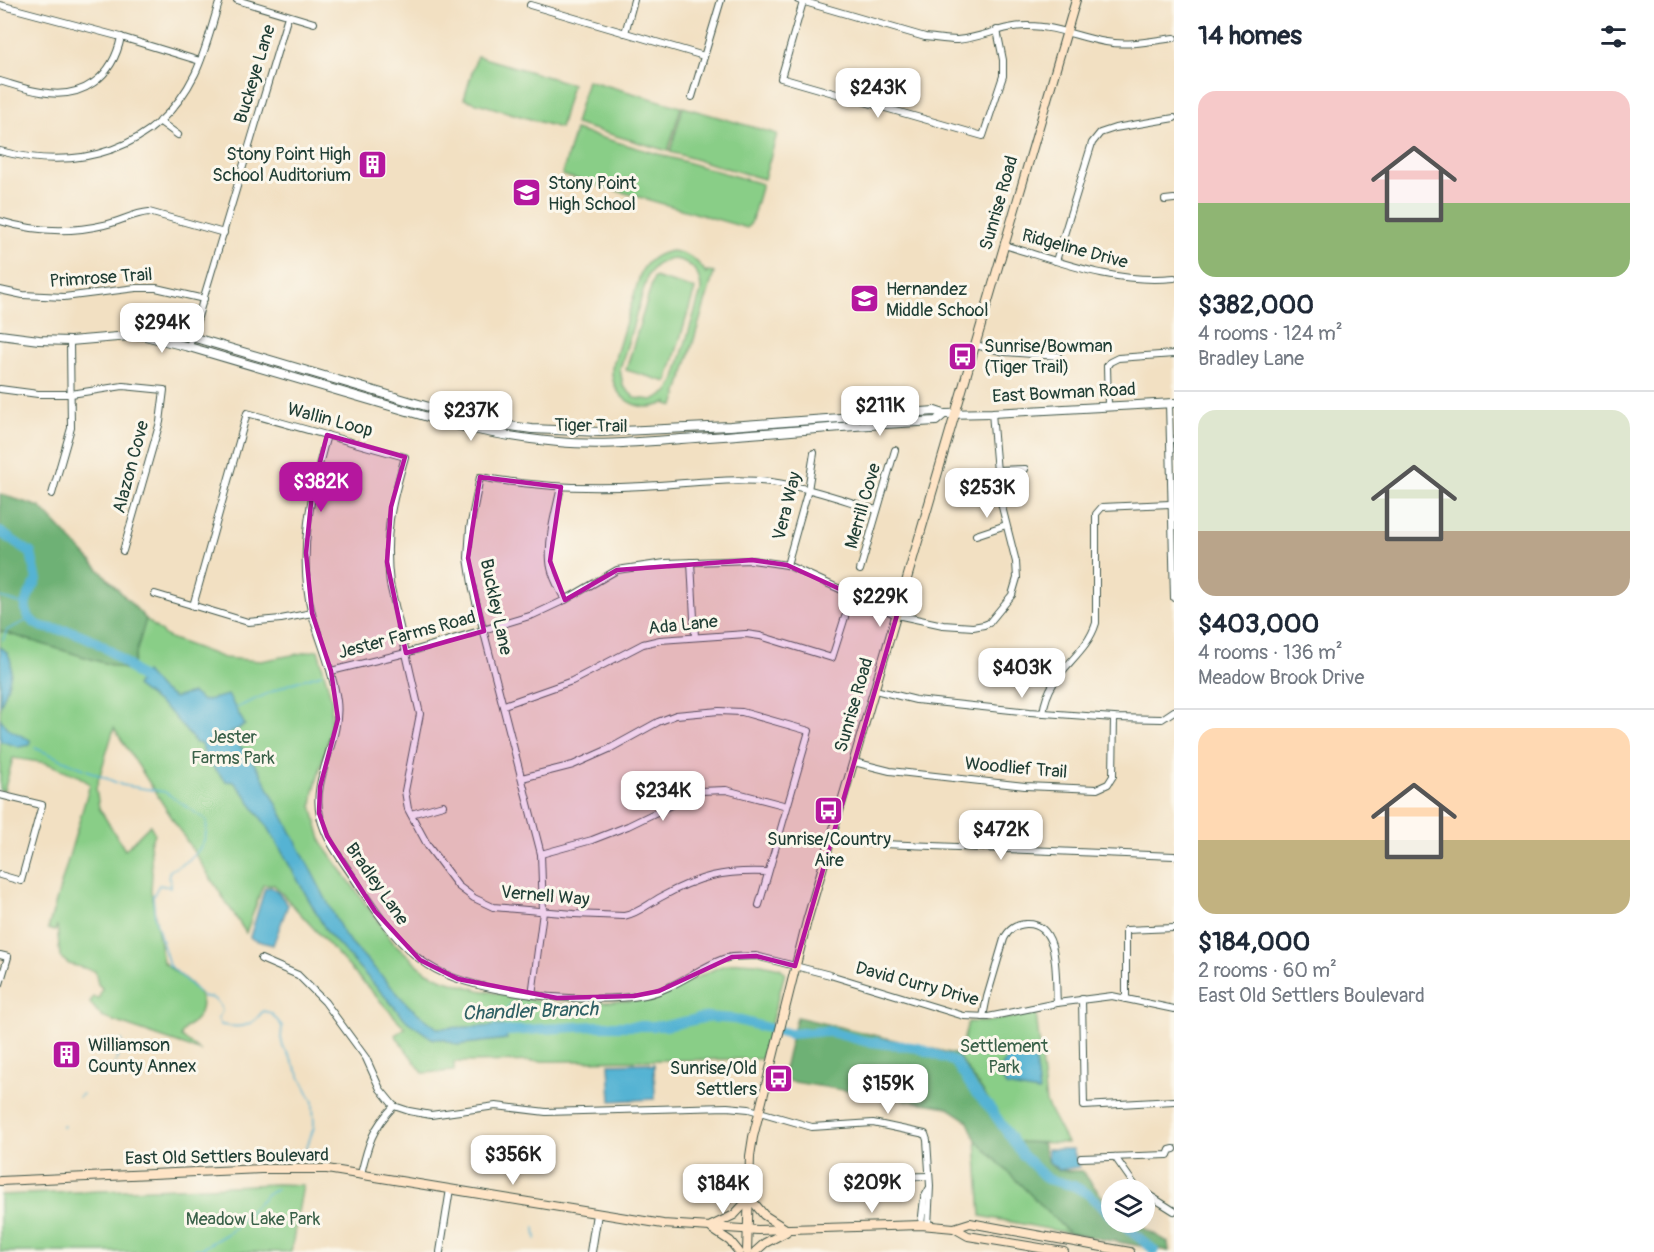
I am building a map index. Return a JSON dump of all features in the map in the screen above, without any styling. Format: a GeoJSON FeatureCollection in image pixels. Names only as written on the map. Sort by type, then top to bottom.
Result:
{"type":"FeatureCollection","features":[{"type":"Feature","properties":{"kind":"main road","name":"Sunrise Road"},"geometry":{"type":"LineString","coordinates":[[747,1252],[750,1156],[758,1112],[795,966],[1076,0]]}},
{"type":"Feature","properties":{"kind":"main road","name":"East Old Settlers Boulevard"},"geometry":{"type":"LineString","coordinates":[[0,1181],[327,1169],[638,1221],[748,1230],[925,1225],[954,1228],[970,1223],[1081,1248],[1130,1252]]}},
{"type":"Feature","properties":{"kind":"main road"},"geometry":{"type":"LineString","coordinates":[[709,1227],[734,1215],[750,1198],[764,1215],[790,1230]]}},
{"type":"Feature","properties":{"kind":"main road"},"geometry":{"type":"LineString","coordinates":[[709,1227],[730,1241],[739,1252]]}},
{"type":"Feature","properties":{"kind":"main road","name":"East Old Settlers Boulevard"},"geometry":{"type":"LineString","coordinates":[[954,1228],[968,1236],[1064,1252]]}},
{"type":"Feature","properties":{"kind":"main road"},"geometry":{"type":"LineString","coordinates":[[755,1252],[765,1243],[790,1230]]}},
{"type":"Feature","properties":{"kind":"street"},"geometry":{"type":"LineString","coordinates":[[0,151],[38,159],[79,158],[124,145],[159,121],[184,92],[200,61],[220,0]]}},
{"type":"Feature","properties":{"kind":"street"},"geometry":{"type":"LineString","coordinates":[[237,0],[314,23]]}},
{"type":"Feature","properties":{"kind":"street"},"geometry":{"type":"LineString","coordinates":[[625,33],[634,0]]}},
{"type":"Feature","properties":{"kind":"street"},"geometry":{"type":"LineString","coordinates":[[692,97],[721,0]]}},
{"type":"Feature","properties":{"kind":"street"},"geometry":{"type":"LineString","coordinates":[[997,30],[1003,60],[1003,76],[983,136],[780,78],[800,1],[926,37],[959,40],[997,30],[1015,26],[1036,26],[1067,31],[1103,42],[1122,44],[1174,38]]}},
{"type":"Feature","properties":{"kind":"street"},"geometry":{"type":"LineString","coordinates":[[0,5],[121,37],[200,61]]}},
{"type":"Feature","properties":{"kind":"street"},"geometry":{"type":"LineString","coordinates":[[530,5],[704,56]]}},
{"type":"Feature","properties":{"kind":"street","name":"Buckeye Lane"},"geometry":{"type":"LineString","coordinates":[[189,347],[288,16]]}},
{"type":"Feature","properties":{"kind":"street"},"geometry":{"type":"LineString","coordinates":[[0,81],[41,92],[77,91],[97,80],[110,67],[115,59],[121,37]]}},
{"type":"Feature","properties":{"kind":"street"},"geometry":{"type":"LineString","coordinates":[[1056,261],[1092,143],[1100,133],[1114,128],[1174,118]]}},
{"type":"Feature","properties":{"kind":"street"},"geometry":{"type":"LineString","coordinates":[[159,121],[178,135]]}},
{"type":"Feature","properties":{"kind":"street"},"geometry":{"type":"LineString","coordinates":[[1165,200],[1174,198]]}},
{"type":"Feature","properties":{"kind":"street"},"geometry":{"type":"LineString","coordinates":[[0,221],[38,229],[75,229],[105,225],[149,212],[224,233]]}},
{"type":"Feature","properties":{"kind":"street","name":"Ridgeline Drive"},"geometry":{"type":"LineString","coordinates":[[1004,245],[1090,272],[1130,279],[1174,278]]}},
{"type":"Feature","properties":{"kind":"street","name":"Primrose Trail"},"geometry":{"type":"LineString","coordinates":[[0,290],[22,295],[64,297],[136,288],[156,288],[204,299]]}},
{"type":"Feature","properties":{"kind":"street","name":"Tiger Trail"},"geometry":{"type":"LineString","coordinates":[[0,335],[70,341],[141,335],[153,330],[192,337],[456,414],[495,424],[532,429],[600,432],[730,426],[934,411],[955,414]]}},
{"type":"Feature","properties":{"kind":"street","name":"Tiger Trail"},"geometry":{"type":"LineString","coordinates":[[141,335],[455,425],[493,434],[559,442],[594,444],[756,435],[854,425],[936,421],[944,414]]}},
{"type":"Feature","properties":{"kind":"street"},"geometry":{"type":"LineString","coordinates":[[52,494],[71,428],[70,341]]}},
{"type":"Feature","properties":{"kind":"street"},"geometry":{"type":"LineString","coordinates":[[975,345],[1005,352],[1058,356]]}},
{"type":"Feature","properties":{"kind":"street"},"geometry":{"type":"LineString","coordinates":[[1108,405],[1107,366],[1113,359],[1174,354]]}},
{"type":"Feature","properties":{"kind":"street","name":"Alazon Cove"},"geometry":{"type":"LineString","coordinates":[[71,394],[123,386],[164,390],[160,423],[123,551]]}},
{"type":"Feature","properties":{"kind":"street"},"geometry":{"type":"LineString","coordinates":[[0,389],[38,394],[71,394]]}},
{"type":"Feature","properties":{"kind":"street"},"geometry":{"type":"LineString","coordinates":[[1171,403],[1170,504],[1174,598]]}},
{"type":"Feature","properties":{"kind":"street","name":"East Bowman Road"},"geometry":{"type":"LineString","coordinates":[[955,414],[1171,403]]}},
{"type":"Feature","properties":{"kind":"street","name":"Wallin Loop"},"geometry":{"type":"LineString","coordinates":[[193,606],[247,413],[405,457],[391,507],[387,537],[387,562],[406,653]]}},
{"type":"Feature","properties":{"kind":"street"},"geometry":{"type":"LineString","coordinates":[[976,535],[1006,525],[999,495],[992,413]]}},
{"type":"Feature","properties":{"kind":"street","name":"Bradley Lane"},"geometry":{"type":"LineString","coordinates":[[327,435],[318,466],[308,522],[307,560],[312,613],[331,671],[338,719],[319,795],[319,813],[332,847],[396,938],[429,966],[458,979],[532,995],[568,998],[644,995],[659,991],[712,963],[732,957],[756,956],[795,966]]}},
{"type":"Feature","properties":{"kind":"street","name":"Merrill Cove"},"geometry":{"type":"LineString","coordinates":[[860,570],[895,450]]}},
{"type":"Feature","properties":{"kind":"street","name":"Vera Way"},"geometry":{"type":"LineString","coordinates":[[788,565],[808,490],[814,453]]}},
{"type":"Feature","properties":{"kind":"street"},"geometry":{"type":"LineString","coordinates":[[997,470],[1025,469]]}},
{"type":"Feature","properties":{"kind":"street","name":"Buckley Lane"},"geometry":{"type":"LineString","coordinates":[[532,995],[543,912],[541,854],[473,590],[468,558],[470,528],[480,477],[518,485],[561,487],[642,486],[746,480],[771,482],[877,510]]}},
{"type":"Feature","properties":{"kind":"street"},"geometry":{"type":"LineString","coordinates":[[561,487],[551,538],[550,561],[554,578],[565,600]]}},
{"type":"Feature","properties":{"kind":"street"},"geometry":{"type":"LineString","coordinates":[[1043,713],[1052,684],[1090,636],[1096,623],[1096,514],[1102,507],[1170,504]]}},
{"type":"Feature","properties":{"kind":"street","name":"Jester Farms Road"},"geometry":{"type":"LineString","coordinates":[[331,671],[406,653],[533,615],[565,600],[617,570],[692,562],[752,560],[788,565],[897,615],[943,625],[973,627],[989,622],[1012,595],[1017,582],[1016,562],[1006,525]]}},
{"type":"Feature","properties":{"kind":"street"},"geometry":{"type":"LineString","coordinates":[[692,562],[695,637]]}},
{"type":"Feature","properties":{"kind":"street"},"geometry":{"type":"LineString","coordinates":[[155,594],[248,622],[270,621],[312,613]]}},
{"type":"Feature","properties":{"kind":"street","name":"Ada Lane"},"geometry":{"type":"LineString","coordinates":[[504,705],[572,681],[643,644],[660,640],[746,634],[760,636],[832,658],[845,617]]}},
{"type":"Feature","properties":{"kind":"street","name":"Vernell Way"},"geometry":{"type":"LineString","coordinates":[[406,653],[420,714],[405,783],[406,801],[428,846],[451,879],[484,903],[500,908],[543,912],[624,916],[639,912],[657,899],[703,877],[743,872],[768,873]]}},
{"type":"Feature","properties":{"kind":"street"},"geometry":{"type":"LineString","coordinates":[[875,690],[916,700],[1114,718],[1162,719],[1174,711]]}},
{"type":"Feature","properties":{"kind":"street"},"geometry":{"type":"LineString","coordinates":[[522,778],[573,765],[676,715],[719,711],[742,712],[809,731],[759,905]]}},
{"type":"Feature","properties":{"kind":"street","name":"Woodlief Trail"},"geometry":{"type":"LineString","coordinates":[[854,762],[891,771],[1025,786],[1097,789],[1108,784],[1113,776],[1114,718]]}},
{"type":"Feature","properties":{"kind":"street"},"geometry":{"type":"LineString","coordinates":[[541,854],[592,840],[628,826],[700,792],[726,790],[787,806]]}},
{"type":"Feature","properties":{"kind":"street"},"geometry":{"type":"LineString","coordinates":[[0,795],[42,805],[21,881],[0,875]]}},
{"type":"Feature","properties":{"kind":"street"},"geometry":{"type":"LineString","coordinates":[[411,814],[443,805]]}},
{"type":"Feature","properties":{"kind":"street"},"geometry":{"type":"LineString","coordinates":[[832,837],[858,843],[1174,856]]}},
{"type":"Feature","properties":{"kind":"street"},"geometry":{"type":"LineString","coordinates":[[983,1017],[1004,939],[1017,925],[1036,925],[1045,930],[1052,939],[1057,1003]]}},
{"type":"Feature","properties":{"kind":"street"},"geometry":{"type":"LineString","coordinates":[[1126,999],[1126,930],[1174,928]]}},
{"type":"Feature","properties":{"kind":"street"},"geometry":{"type":"LineString","coordinates":[[0,955],[8,957],[0,984]]}},
{"type":"Feature","properties":{"kind":"street"},"geometry":{"type":"LineString","coordinates":[[261,959],[297,975],[325,1002],[366,1058],[380,1089],[394,1106],[431,1115],[496,1106],[546,1112],[727,1107],[758,1112],[812,1127],[873,1123],[925,1134],[930,1188],[925,1225]]}},
{"type":"Feature","properties":{"kind":"street","name":"David Curry Drive"},"geometry":{"type":"LineString","coordinates":[[795,966],[964,1016],[1004,1015],[1057,1003],[1112,996],[1174,1009]]}},
{"type":"Feature","properties":{"kind":"street"},"geometry":{"type":"LineString","coordinates":[[1082,999],[1084,1106],[1174,1101]]}},
{"type":"Feature","properties":{"kind":"street"},"geometry":{"type":"LineString","coordinates":[[361,1174],[368,1142],[383,1117],[394,1106]]}},
{"type":"Feature","properties":{"kind":"street"},"geometry":{"type":"LineString","coordinates":[[1081,1158],[1168,1155],[1170,1150],[1174,1149]]}},
{"type":"Feature","properties":{"kind":"street"},"geometry":{"type":"LineString","coordinates":[[1114,1157],[1130,1179]]}},
{"type":"Feature","properties":{"kind":"street"},"geometry":{"type":"LineString","coordinates":[[888,1177],[929,1176]]}},
{"type":"Feature","properties":{"kind":"street"},"geometry":{"type":"LineString","coordinates":[[440,1252],[450,1189]]}},
{"type":"Feature","properties":{"kind":"street"},"geometry":{"type":"LineString","coordinates":[[1155,1199],[1174,1211]]}},
{"type":"Feature","properties":{"kind":"street"},"geometry":{"type":"LineString","coordinates":[[591,1252],[597,1214]]}},
{"type":"Feature","properties":{"kind":"highlighted area"},"geometry":{"type":"Polygon","coordinates":[[[327,435],[405,457],[391,507],[387,562],[406,653],[484,631],[468,558],[480,477],[561,487],[550,561],[565,600],[617,570],[752,560],[787,565],[897,615],[795,966],[756,956],[732,957],[659,991],[634,996],[557,998],[458,979],[420,960],[375,911],[327,836],[319,813],[320,787],[338,719],[331,671],[312,613],[306,553],[312,493],[327,435]]]}},
{"type":"Feature","properties":{"kind":"green space"},"geometry":{"type":"Polygon","coordinates":[[[477,56],[572,84],[560,128],[464,99],[477,56]]]}},
{"type":"Feature","properties":{"kind":"green space"},"geometry":{"type":"Polygon","coordinates":[[[587,80],[681,107],[668,151],[575,124],[587,80]]]}},
{"type":"Feature","properties":{"kind":"green space"},"geometry":{"type":"Polygon","coordinates":[[[683,107],[777,134],[764,179],[670,152],[683,107]]]}},
{"type":"Feature","properties":{"kind":"green space"},"geometry":{"type":"Polygon","coordinates":[[[575,130],[762,184],[751,223],[747,228],[562,175],[575,130]]]}},
{"type":"Feature","properties":{"kind":"green space"},"geometry":{"type":"Polygon","coordinates":[[[667,252],[688,255],[700,264],[706,273],[707,271],[714,273],[674,406],[667,402],[657,406],[638,406],[629,402],[616,388],[612,368],[641,272],[650,260],[667,252]],[[668,259],[656,265],[648,275],[620,369],[623,386],[635,398],[653,400],[668,392],[674,381],[701,291],[699,277],[692,267],[675,259],[668,259]]]}},
{"type":"Feature","properties":{"kind":"green space"},"geometry":{"type":"Polygon","coordinates":[[[654,277],[695,289],[667,382],[626,370],[654,277]]]}},
{"type":"Feature","properties":{"kind":"green space"},"geometry":{"type":"Polygon","coordinates":[[[0,494],[40,507],[146,619],[131,671],[0,631],[0,494]]]}},
{"type":"Feature","properties":{"kind":"green space","name":"Jester Farms Park"},"geometry":{"type":"Polygon","coordinates":[[[146,619],[167,637],[224,658],[261,661],[318,650],[332,701],[329,736],[312,806],[322,843],[392,941],[425,971],[445,980],[479,990],[555,1004],[650,1000],[719,967],[738,962],[780,968],[785,973],[761,1059],[454,1062],[454,1071],[423,1073],[395,1035],[405,1028],[274,885],[263,885],[246,933],[114,728],[96,788],[99,808],[125,850],[150,825],[155,834],[150,843],[151,891],[163,962],[193,986],[199,994],[202,1002],[201,1010],[196,1019],[183,1031],[181,1037],[201,1051],[102,1017],[90,1003],[93,997],[99,998],[102,988],[98,984],[95,971],[69,964],[60,957],[57,925],[55,931],[48,929],[90,784],[78,776],[46,763],[13,758],[4,791],[0,790],[0,631],[130,671],[146,619]]]}},
{"type":"Feature","properties":{"kind":"green space","name":"Settlement Park"},"geometry":{"type":"Polygon","coordinates":[[[1036,1013],[1046,1103],[1067,1143],[1018,1142],[959,1058],[968,1022],[985,1022],[1036,1013]]]}},
{"type":"Feature","properties":{"kind":"green space"},"geometry":{"type":"Polygon","coordinates":[[[797,1017],[959,1055],[1018,1142],[1042,1143],[1048,1160],[1054,1168],[1065,1171],[1082,1171],[1101,1195],[1101,1233],[1152,1233],[1168,1242],[1169,1251],[1069,1233],[976,1140],[967,1120],[947,1107],[781,1080],[797,1017]]]}},
{"type":"Feature","properties":{"kind":"green space"},"geometry":{"type":"Polygon","coordinates":[[[976,1140],[1069,1233],[981,1216],[976,1140]]]}},
{"type":"Feature","properties":{"kind":"green space","name":"Meadow Lake Park"},"geometry":{"type":"Polygon","coordinates":[[[277,1184],[303,1185],[291,1252],[0,1252],[0,1195],[277,1184]]]}},
{"type":"Feature","properties":{"kind":"water"},"geometry":{"type":"Polygon","coordinates":[[[0,647],[7,652],[11,667],[0,707],[0,647]]]}},
{"type":"Feature","properties":{"kind":"water"},"geometry":{"type":"Polygon","coordinates":[[[145,672],[160,689],[174,698],[192,693],[203,701],[228,695],[245,725],[227,735],[236,741],[259,770],[345,936],[409,1006],[437,1028],[504,1026],[507,1039],[457,1045],[443,1039],[433,1039],[407,1021],[327,932],[269,829],[248,798],[234,782],[226,781],[207,760],[201,744],[196,743],[170,712],[136,686],[145,672]]]}},
{"type":"Feature","properties":{"kind":"water"},"geometry":{"type":"Polygon","coordinates":[[[0,718],[8,729],[30,740],[30,745],[19,747],[0,741],[0,718]]]}},
{"type":"Feature","properties":{"kind":"water"},"geometry":{"type":"Polygon","coordinates":[[[271,887],[288,905],[273,945],[250,937],[265,888],[271,887]]]}},
{"type":"Feature","properties":{"kind":"water"},"geometry":{"type":"Polygon","coordinates":[[[1014,1052],[1021,1052],[1035,1060],[1039,1092],[1006,1086],[1000,1072],[1005,1061],[1014,1052]]]}},
{"type":"Feature","properties":{"kind":"water"},"geometry":{"type":"Polygon","coordinates":[[[609,1064],[654,1064],[655,1099],[611,1101],[609,1064]]]}},
{"type":"Feature","properties":{"kind":"water"},"geometry":{"type":"Polygon","coordinates":[[[1047,1149],[1073,1149],[1079,1167],[1059,1170],[1049,1162],[1047,1149]]]}},
{"type":"Feature","properties":{"kind":"waterway","name":"Chandler Branch"},"geometry":{"type":"LineString","coordinates":[[0,532],[31,553],[37,580],[27,598],[26,607],[33,622],[44,627],[70,631],[87,637],[116,656],[151,687]]}},
{"type":"Feature","properties":{"kind":"waterway"},"geometry":{"type":"LineString","coordinates":[[0,597],[25,605]]}},
{"type":"Feature","properties":{"kind":"waterway"},"geometry":{"type":"LineString","coordinates":[[3,640],[7,630],[30,619]]}},
{"type":"Feature","properties":{"kind":"waterway"},"geometry":{"type":"LineString","coordinates":[[236,708],[289,684],[321,674]]}},
{"type":"Feature","properties":{"kind":"waterway"},"geometry":{"type":"LineString","coordinates":[[35,748],[122,785],[165,792],[206,820],[205,838],[199,849],[186,862],[169,872],[170,887],[159,885],[153,896],[155,918],[169,965],[204,997],[218,1002],[222,1011],[218,1019],[221,1025],[245,1026],[259,1017],[263,1011],[271,1013],[282,1026],[283,1047],[313,1102],[314,1127],[305,1152]]}},
{"type":"Feature","properties":{"kind":"waterway"},"geometry":{"type":"LineString","coordinates":[[493,1027],[511,1004]]}},
{"type":"Feature","properties":{"kind":"waterway","name":"Chandler Branch"},"geometry":{"type":"LineString","coordinates":[[492,1032],[594,1026],[665,1026],[707,1017],[734,1019],[790,1034],[827,1031],[864,1041],[918,1048],[955,1062],[1022,1154],[1047,1179],[1074,1186],[1088,1194],[1101,1206]]}},
{"type":"Feature","properties":{"kind":"waterway"},"geometry":{"type":"LineString","coordinates":[[113,1072],[122,1040]]}},
{"type":"Feature","properties":{"kind":"waterway"},"geometry":{"type":"LineString","coordinates":[[79,1097],[83,1094]]}},
{"type":"Feature","properties":{"kind":"waterway"},"geometry":{"type":"LineString","coordinates":[[196,1252],[230,1232],[267,1194],[277,1189]]}},
{"type":"Feature","properties":{"kind":"waterway"},"geometry":{"type":"LineString","coordinates":[[535,1228],[536,1239]]}},
{"type":"Feature","properties":{"kind":"waterway","name":"Chandler Branch"},"geometry":{"type":"LineString","coordinates":[[1133,1233],[1154,1250]]}},
{"type":"Feature","properties":{"kind":"place","name":"Stony Point High School Auditorium"},"geometry":{"type":"Point","coordinates":[372,164]}},
{"type":"Feature","properties":{"kind":"place","name":"Stony Point High School"},"geometry":{"type":"Point","coordinates":[527,193]}},
{"type":"Feature","properties":{"kind":"place","name":"Hernandez Middle School"},"geometry":{"type":"Point","coordinates":[865,299]}},
{"type":"Feature","properties":{"kind":"place","name":"Sunrise/Bowman (Tiger Trail)"},"geometry":{"type":"Point","coordinates":[963,356]}},
{"type":"Feature","properties":{"kind":"place","name":"Sunrise/Country Aire"},"geometry":{"type":"Point","coordinates":[829,810]}},
{"type":"Feature","properties":{"kind":"place","name":"Williamson County Annex"},"geometry":{"type":"Point","coordinates":[67,1055]}},
{"type":"Feature","properties":{"kind":"place","name":"Sunrise/Old Settlers"},"geometry":{"type":"Point","coordinates":[778,1078]}}]}
